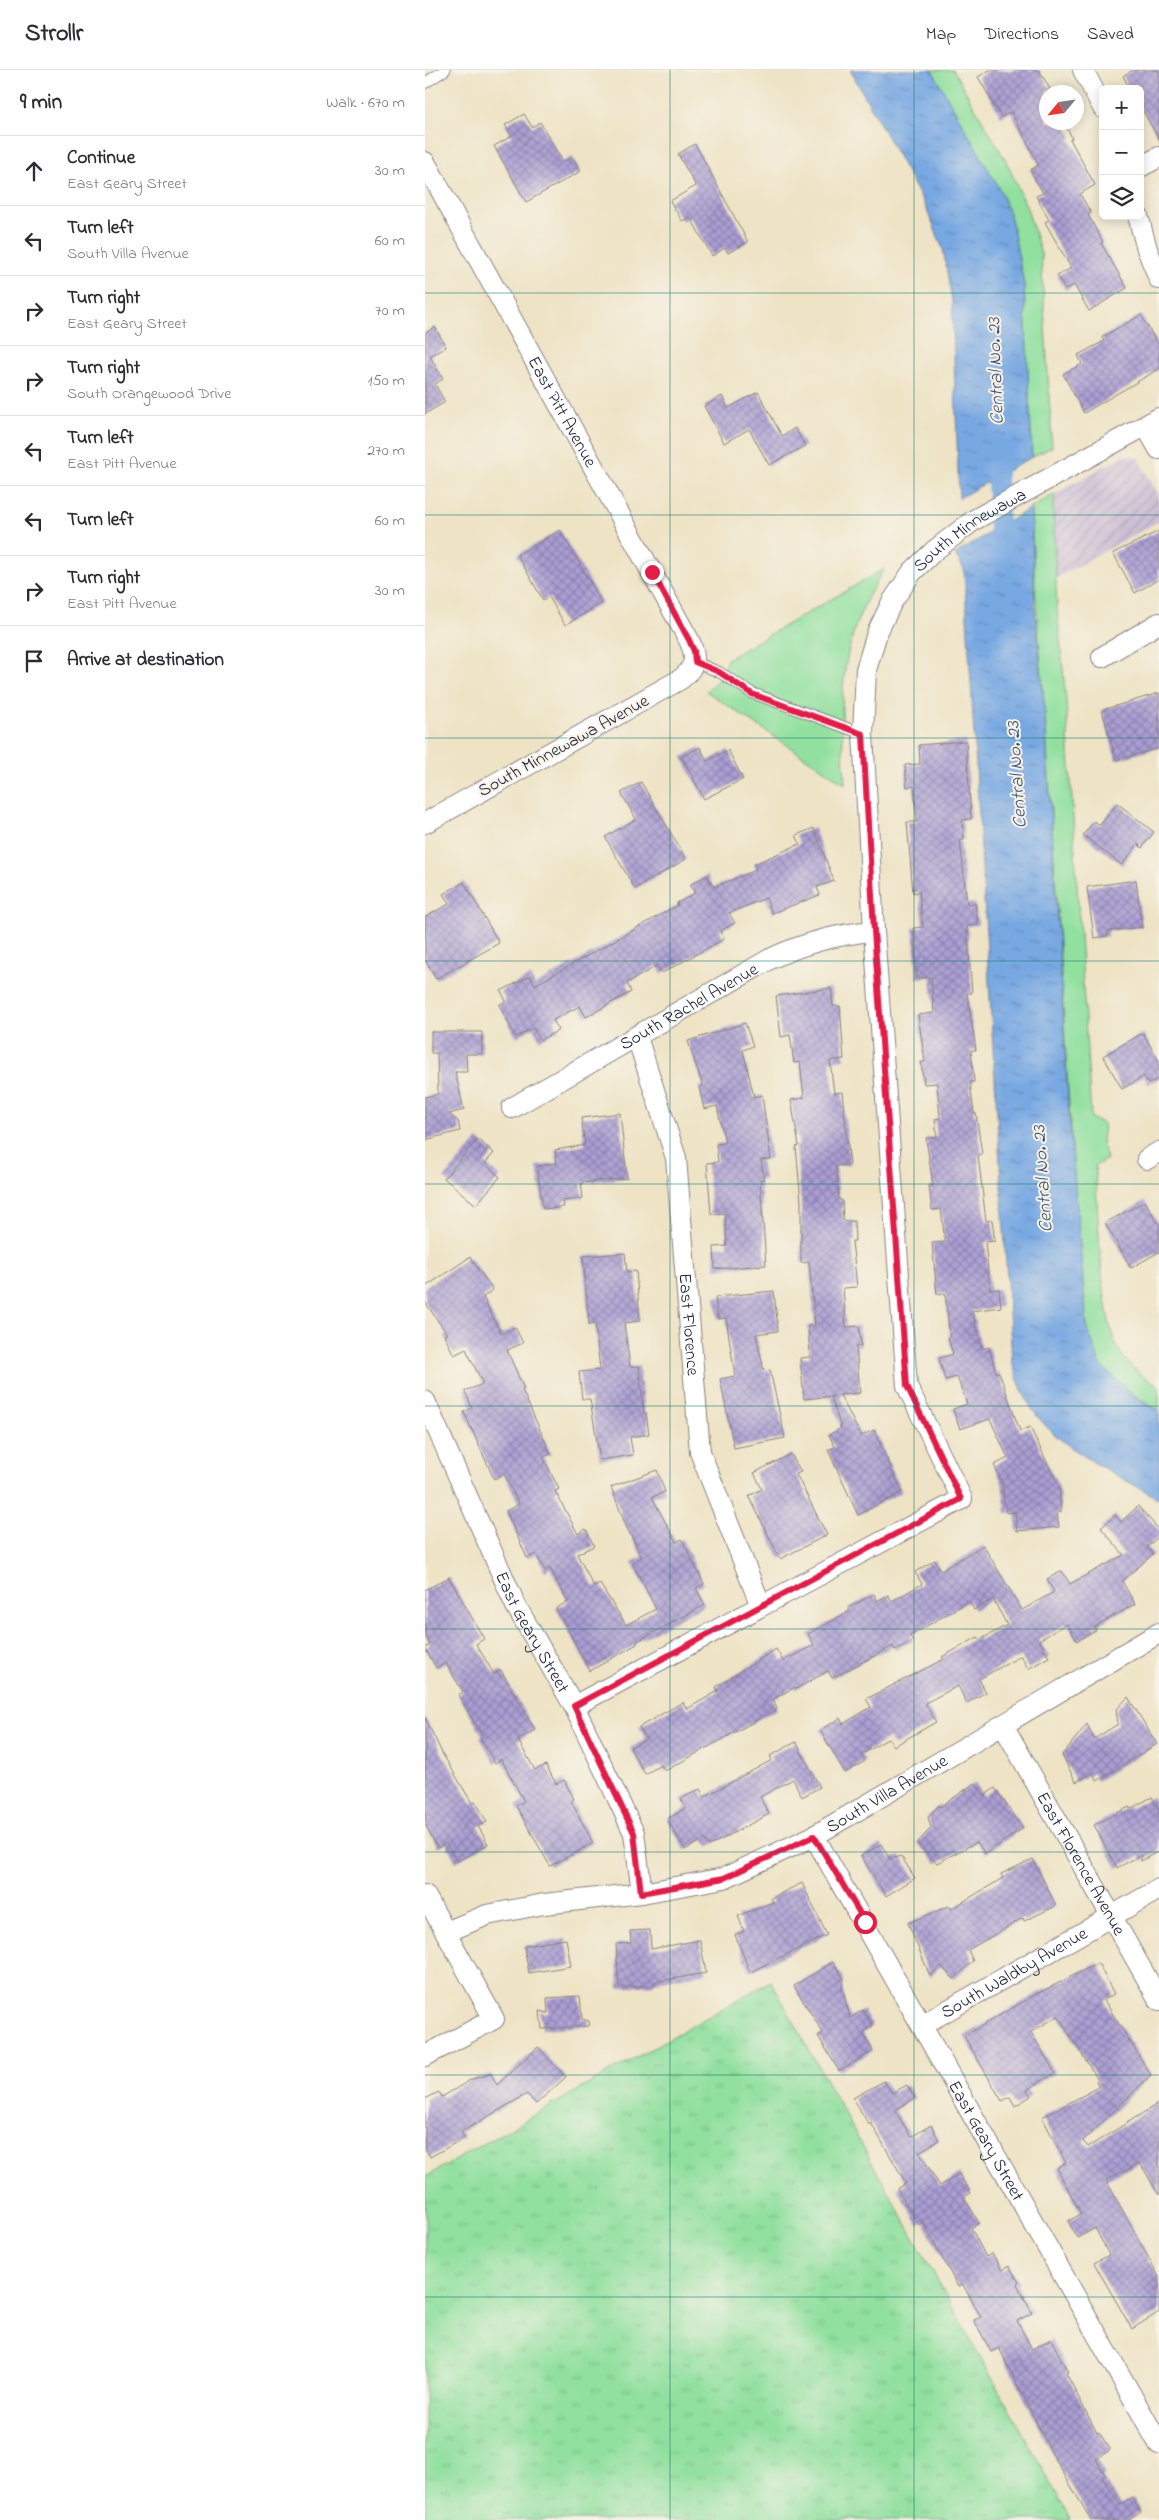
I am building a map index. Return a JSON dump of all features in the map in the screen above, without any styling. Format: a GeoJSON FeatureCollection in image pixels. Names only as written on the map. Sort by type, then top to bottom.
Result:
{"type":"FeatureCollection","features":[{"type":"Feature","properties":{"kind":"street"},"geometry":{"type":"LineString","coordinates":[[1083,70],[1099,100]]}},
{"type":"Feature","properties":{"kind":"street"},"geometry":{"type":"LineString","coordinates":[[1144,165],[1159,156]]}},
{"type":"Feature","properties":{"kind":"street","name":"East Pitt Avenue"},"geometry":{"type":"LineString","coordinates":[[425,162],[689,640],[694,651],[695,662]]}},
{"type":"Feature","properties":{"kind":"street"},"geometry":{"type":"LineString","coordinates":[[1139,220],[1147,249],[1159,279]]}},
{"type":"Feature","properties":{"kind":"street"},"geometry":{"type":"LineString","coordinates":[[1153,422],[1159,449]]}},
{"type":"Feature","properties":{"kind":"street","name":"South Minnewawa"},"geometry":{"type":"LineString","coordinates":[[863,734],[866,670],[877,633],[892,602],[912,572],[935,550],[974,520],[1153,422]]}},
{"type":"Feature","properties":{"kind":"street"},"geometry":{"type":"LineString","coordinates":[[1102,657],[1159,623]]}},
{"type":"Feature","properties":{"kind":"street","name":"South Minnewawa Avenue"},"geometry":{"type":"LineString","coordinates":[[425,823],[681,679],[690,672],[695,662]]}},
{"type":"Feature","properties":{"kind":"street"},"geometry":{"type":"LineString","coordinates":[[574,1706],[961,1499],[907,1386],[874,931],[863,734]]}},
{"type":"Feature","properties":{"kind":"street","name":"South Rachel Avenue"},"geometry":{"type":"LineString","coordinates":[[513,1108],[770,959],[797,946],[849,933],[874,931]]}},
{"type":"Feature","properties":{"kind":"street","name":"East Florence"},"geometry":{"type":"LineString","coordinates":[[637,1037],[676,1158],[700,1452],[761,1606]]}},
{"type":"Feature","properties":{"kind":"street","name":"East Geary Street"},"geometry":{"type":"LineString","coordinates":[[425,1401],[516,1606],[574,1706],[634,1833],[641,1893]]}},
{"type":"Feature","properties":{"kind":"street","name":"South Villa Avenue"},"geometry":{"type":"LineString","coordinates":[[446,1932],[487,1915],[544,1904],[641,1893],[724,1878],[814,1836],[1159,1634]]}},
{"type":"Feature","properties":{"kind":"street","name":"East Florence Avenue"},"geometry":{"type":"LineString","coordinates":[[1003,1725],[1159,2000]]}},
{"type":"Feature","properties":{"kind":"street","name":"East Geary Street"},"geometry":{"type":"LineString","coordinates":[[814,1836],[1159,2444]]}},
{"type":"Feature","properties":{"kind":"street","name":"South Waldby Avenue"},"geometry":{"type":"LineString","coordinates":[[921,2025],[1159,1889]]}},
{"type":"Feature","properties":{"kind":"street"},"geometry":{"type":"LineString","coordinates":[[425,1895],[494,2019],[425,2056]]}},
{"type":"Feature","properties":{"kind":"lane"},"geometry":{"type":"LineString","coordinates":[[425,84],[445,70]]}},
{"type":"Feature","properties":{"kind":"lane"},"geometry":{"type":"LineString","coordinates":[[695,662],[719,672],[752,694],[863,734]]}},
{"type":"Feature","properties":{"kind":"shaded area"},"geometry":{"type":"Polygon","coordinates":[[[1124,455],[1138,458],[1159,496],[1159,521],[1056,578],[1053,508],[1055,494],[1124,455]]]}},
{"type":"Feature","properties":{"kind":"green space"},"geometry":{"type":"Polygon","coordinates":[[[932,70],[953,70],[1006,161],[1027,208],[1041,254],[1052,447],[1032,457],[1024,285],[1011,219],[1000,192],[932,70]]]}},
{"type":"Feature","properties":{"kind":"green space"},"geometry":{"type":"Polygon","coordinates":[[[1055,494],[1053,508],[1057,608],[1066,701],[1091,1118],[1104,1124],[1102,1141],[1107,1159],[1095,1166],[1104,1293],[1114,1340],[1128,1363],[1143,1376],[1159,1386],[1159,1410],[1136,1397],[1101,1366],[1088,1333],[1084,1310],[1031,508],[1055,494]]]}},
{"type":"Feature","properties":{"kind":"green space"},"geometry":{"type":"Polygon","coordinates":[[[884,569],[868,597],[849,648],[842,698],[845,784],[706,691],[722,676],[727,659],[884,569]]]}},
{"type":"Feature","properties":{"kind":"green space"},"geometry":{"type":"Polygon","coordinates":[[[771,1981],[1071,2520],[425,2520],[425,2177],[771,1981]]]}},
{"type":"Feature","properties":{"kind":"water"},"geometry":{"type":"Polygon","coordinates":[[[850,70],[932,70],[1001,192],[1011,219],[1024,285],[1032,457],[959,498],[952,301],[943,249],[924,203],[850,70]]]}},
{"type":"Feature","properties":{"kind":"water"},"geometry":{"type":"Polygon","coordinates":[[[1031,508],[1035,610],[1044,702],[1068,1102],[1087,1327],[1101,1366],[1139,1400],[1159,1410],[1159,1499],[1098,1465],[1055,1435],[1037,1416],[1028,1402],[1012,1362],[964,569],[955,554],[1031,508]]]}},
{"type":"Feature","properties":{"kind":"building"},"geometry":{"type":"Polygon","coordinates":[[[990,70],[1039,70],[1048,85],[1039,85],[1039,130],[1068,130],[1072,138],[1070,139],[1095,185],[1080,194],[1091,213],[1088,215],[1103,242],[1101,243],[1127,288],[1089,311],[1074,285],[1065,290],[1057,276],[1071,268],[1045,222],[1049,220],[1036,196],[1043,193],[1030,170],[1039,165],[1011,112],[1001,117],[978,77],[990,70]]]}},
{"type":"Feature","properties":{"kind":"building"},"geometry":{"type":"Polygon","coordinates":[[[1133,70],[1159,70],[1159,139],[1144,113],[1144,85],[1128,85],[1123,76],[1133,70]]]}},
{"type":"Feature","properties":{"kind":"building"},"geometry":{"type":"Polygon","coordinates":[[[524,114],[532,127],[540,122],[563,162],[572,157],[581,171],[526,202],[494,146],[512,136],[505,125],[524,114]]]}},
{"type":"Feature","properties":{"kind":"building"},"geometry":{"type":"Polygon","coordinates":[[[695,144],[748,242],[728,253],[725,248],[712,256],[690,217],[682,221],[670,201],[696,186],[678,154],[695,144]]]}},
{"type":"Feature","properties":{"kind":"building"},"geometry":{"type":"Polygon","coordinates":[[[1141,315],[1159,346],[1159,369],[1084,413],[1063,374],[1082,364],[1078,355],[1104,341],[1102,337],[1141,315]]]}},
{"type":"Feature","properties":{"kind":"building"},"geometry":{"type":"Polygon","coordinates":[[[435,327],[446,347],[430,356],[443,379],[435,384],[445,402],[425,414],[425,333],[435,327]]]}},
{"type":"Feature","properties":{"kind":"building"},"geometry":{"type":"Polygon","coordinates":[[[758,392],[782,436],[795,428],[805,446],[769,465],[749,429],[724,443],[704,406],[722,396],[728,408],[758,392]]]}},
{"type":"Feature","properties":{"kind":"building"},"geometry":{"type":"Polygon","coordinates":[[[560,530],[602,603],[565,625],[549,597],[543,600],[517,555],[560,530]]]}},
{"type":"Feature","properties":{"kind":"building"},"geometry":{"type":"Polygon","coordinates":[[[1159,531],[1159,579],[1135,593],[1113,553],[1159,531]]]}},
{"type":"Feature","properties":{"kind":"building"},"geometry":{"type":"Polygon","coordinates":[[[1159,693],[1159,748],[1116,760],[1102,710],[1159,693]]]}},
{"type":"Feature","properties":{"kind":"building"},"geometry":{"type":"Polygon","coordinates":[[[966,741],[971,819],[962,820],[964,840],[960,840],[967,904],[975,903],[978,925],[967,926],[972,993],[967,993],[976,1050],[971,1050],[974,1082],[970,1082],[982,1154],[978,1155],[986,1221],[992,1220],[995,1241],[985,1242],[990,1290],[999,1289],[1001,1307],[972,1311],[982,1349],[989,1347],[996,1373],[999,1372],[1020,1431],[1030,1427],[1059,1487],[1061,1512],[1057,1513],[1059,1527],[1017,1531],[1015,1512],[1006,1513],[1002,1483],[994,1465],[1008,1458],[990,1419],[960,1429],[953,1409],[967,1404],[957,1377],[945,1380],[939,1358],[953,1354],[948,1337],[950,1337],[945,1293],[937,1294],[932,1243],[945,1242],[941,1209],[932,1210],[929,1186],[933,1186],[926,1138],[937,1137],[935,1119],[940,1118],[937,1083],[924,1084],[921,1062],[925,1062],[918,1015],[934,1013],[931,977],[917,978],[913,928],[923,927],[919,892],[913,893],[907,822],[917,822],[914,786],[907,787],[905,765],[920,764],[919,745],[966,741]]]}},
{"type":"Feature","properties":{"kind":"building"},"geometry":{"type":"Polygon","coordinates":[[[700,747],[707,761],[728,750],[743,779],[704,799],[682,757],[700,747]]]}},
{"type":"Feature","properties":{"kind":"building"},"geometry":{"type":"Polygon","coordinates":[[[641,782],[686,859],[635,889],[605,837],[636,819],[621,793],[641,782]]]}},
{"type":"Feature","properties":{"kind":"building"},"geometry":{"type":"Polygon","coordinates":[[[1117,803],[1154,832],[1142,848],[1138,844],[1122,865],[1083,835],[1094,821],[1100,825],[1117,803]]]}},
{"type":"Feature","properties":{"kind":"building"},"geometry":{"type":"Polygon","coordinates":[[[814,828],[834,881],[817,887],[820,895],[772,913],[766,898],[729,913],[735,923],[720,931],[724,939],[662,973],[657,966],[627,983],[631,992],[586,1017],[580,1006],[553,1020],[559,1030],[540,1040],[533,1028],[516,1037],[499,1005],[506,1001],[501,991],[530,976],[535,985],[678,905],[677,903],[695,893],[690,885],[707,875],[714,887],[756,870],[754,864],[800,844],[796,835],[814,828]]]}},
{"type":"Feature","properties":{"kind":"building"},"geometry":{"type":"Polygon","coordinates":[[[1136,880],[1142,927],[1108,931],[1108,936],[1094,938],[1087,887],[1136,880]]]}},
{"type":"Feature","properties":{"kind":"building"},"geometry":{"type":"Polygon","coordinates":[[[464,882],[499,943],[436,979],[425,960],[425,917],[449,904],[443,894],[464,882]]]}},
{"type":"Feature","properties":{"kind":"building"},"geometry":{"type":"Polygon","coordinates":[[[831,988],[833,1006],[840,1006],[844,1059],[830,1061],[834,1093],[842,1092],[850,1165],[836,1166],[839,1200],[842,1200],[843,1221],[854,1221],[855,1241],[852,1241],[857,1287],[843,1288],[846,1327],[859,1326],[861,1346],[856,1346],[860,1393],[840,1395],[861,1436],[874,1430],[902,1492],[858,1515],[828,1450],[835,1447],[829,1435],[841,1428],[831,1397],[834,1396],[804,1399],[800,1358],[810,1357],[808,1326],[815,1325],[809,1262],[801,1263],[801,1202],[796,1147],[799,1146],[791,1100],[804,1098],[800,1062],[794,1063],[790,1035],[781,1037],[776,996],[831,988]]]}},
{"type":"Feature","properties":{"kind":"building"},"geometry":{"type":"Polygon","coordinates":[[[745,1023],[753,1046],[743,1050],[754,1097],[762,1095],[771,1159],[761,1160],[764,1179],[760,1180],[766,1265],[715,1269],[714,1247],[727,1246],[725,1213],[711,1214],[707,1163],[718,1162],[716,1144],[725,1143],[717,1106],[704,1109],[699,1087],[703,1086],[688,1041],[745,1023]]]}},
{"type":"Feature","properties":{"kind":"building"},"geometry":{"type":"Polygon","coordinates":[[[431,1032],[482,1032],[482,1054],[466,1054],[467,1072],[455,1072],[464,1110],[449,1114],[458,1121],[460,1131],[425,1140],[425,1097],[438,1094],[437,1053],[431,1053],[431,1032]]]}},
{"type":"Feature","properties":{"kind":"building"},"geometry":{"type":"Polygon","coordinates":[[[1143,1033],[1159,1061],[1159,1078],[1148,1084],[1144,1076],[1122,1089],[1103,1056],[1143,1033]]]}},
{"type":"Feature","properties":{"kind":"building"},"geometry":{"type":"Polygon","coordinates":[[[620,1113],[627,1178],[581,1183],[583,1198],[563,1201],[564,1207],[543,1209],[537,1166],[557,1163],[555,1150],[585,1145],[581,1118],[620,1113]]]}},
{"type":"Feature","properties":{"kind":"building"},"geometry":{"type":"Polygon","coordinates":[[[478,1139],[494,1153],[485,1163],[500,1177],[476,1205],[444,1178],[478,1139]]]}},
{"type":"Feature","properties":{"kind":"building"},"geometry":{"type":"Polygon","coordinates":[[[1145,1201],[1159,1225],[1159,1252],[1131,1268],[1105,1223],[1145,1201]]]}},
{"type":"Feature","properties":{"kind":"building"},"geometry":{"type":"Polygon","coordinates":[[[625,1253],[627,1272],[636,1271],[640,1321],[624,1323],[630,1367],[639,1366],[644,1413],[646,1413],[649,1434],[630,1437],[633,1455],[600,1460],[590,1399],[582,1399],[579,1372],[600,1370],[595,1324],[589,1325],[583,1256],[625,1253]]]}},
{"type":"Feature","properties":{"kind":"building"},"geometry":{"type":"Polygon","coordinates":[[[470,1257],[493,1290],[483,1297],[501,1334],[515,1327],[523,1343],[507,1350],[524,1389],[522,1390],[551,1454],[543,1457],[559,1489],[555,1491],[578,1534],[586,1529],[594,1546],[577,1554],[594,1587],[600,1584],[626,1625],[656,1609],[632,1562],[642,1557],[626,1526],[611,1487],[657,1470],[665,1492],[652,1497],[676,1542],[682,1539],[704,1584],[696,1588],[705,1605],[636,1642],[637,1644],[590,1671],[556,1608],[568,1602],[550,1568],[545,1571],[536,1554],[527,1558],[506,1511],[519,1504],[504,1474],[494,1479],[464,1412],[472,1408],[465,1391],[483,1384],[466,1349],[454,1355],[444,1335],[447,1334],[425,1302],[425,1287],[470,1257]]]}},
{"type":"Feature","properties":{"kind":"building"},"geometry":{"type":"Polygon","coordinates":[[[774,1291],[778,1331],[756,1334],[764,1371],[770,1370],[785,1438],[734,1448],[720,1379],[735,1376],[726,1318],[718,1319],[715,1297],[774,1291]]]}},
{"type":"Feature","properties":{"kind":"building"},"geometry":{"type":"Polygon","coordinates":[[[791,1454],[801,1472],[796,1474],[827,1535],[780,1559],[749,1496],[762,1489],[754,1473],[791,1454]]]}},
{"type":"Feature","properties":{"kind":"building"},"geometry":{"type":"Polygon","coordinates":[[[1138,1506],[1159,1530],[1159,1536],[1147,1547],[1153,1554],[1122,1581],[1135,1604],[1094,1627],[1096,1630],[1077,1641],[1067,1624],[1039,1640],[1049,1657],[1028,1669],[1021,1656],[979,1679],[986,1692],[967,1703],[958,1686],[925,1703],[936,1722],[894,1746],[889,1738],[861,1755],[865,1761],[845,1773],[820,1730],[840,1718],[843,1724],[871,1707],[866,1699],[944,1659],[942,1657],[978,1637],[980,1640],[1007,1625],[993,1599],[974,1610],[969,1601],[910,1636],[913,1641],[895,1650],[893,1646],[832,1678],[828,1671],[796,1689],[795,1687],[773,1699],[777,1709],[665,1771],[661,1765],[645,1774],[630,1748],[646,1739],[639,1727],[683,1702],[687,1709],[718,1691],[716,1687],[776,1649],[783,1661],[814,1645],[808,1634],[850,1611],[848,1608],[874,1594],[877,1601],[888,1595],[892,1601],[922,1584],[915,1572],[935,1560],[941,1571],[983,1545],[1022,1610],[1054,1592],[1047,1579],[1062,1571],[1070,1584],[1124,1555],[1101,1528],[1115,1515],[1121,1522],[1138,1506]]]}},
{"type":"Feature","properties":{"kind":"building"},"geometry":{"type":"Polygon","coordinates":[[[449,1577],[484,1639],[476,1644],[494,1674],[501,1670],[535,1730],[518,1740],[535,1770],[546,1765],[556,1784],[564,1780],[574,1799],[571,1801],[593,1843],[550,1866],[516,1806],[524,1801],[501,1759],[495,1763],[480,1738],[483,1736],[458,1695],[463,1692],[446,1663],[436,1668],[425,1648],[430,1645],[425,1635],[425,1590],[449,1577]]]}},
{"type":"Feature","properties":{"kind":"building"},"geometry":{"type":"Polygon","coordinates":[[[1128,1697],[1157,1744],[1097,1781],[1093,1773],[1076,1782],[1062,1755],[1087,1724],[1094,1739],[1118,1724],[1116,1710],[1128,1697]]]}},
{"type":"Feature","properties":{"kind":"building"},"geometry":{"type":"Polygon","coordinates":[[[425,1717],[442,1753],[472,1803],[476,1802],[487,1822],[478,1826],[488,1844],[456,1862],[446,1843],[438,1848],[425,1824],[425,1717]]]}},
{"type":"Feature","properties":{"kind":"building"},"geometry":{"type":"Polygon","coordinates":[[[796,1742],[820,1787],[802,1797],[793,1779],[760,1797],[769,1814],[709,1846],[704,1839],[685,1850],[667,1819],[686,1808],[681,1799],[700,1789],[704,1797],[772,1760],[770,1756],[796,1742]]]}},
{"type":"Feature","properties":{"kind":"building"},"geometry":{"type":"Polygon","coordinates":[[[975,1783],[984,1796],[995,1788],[1023,1828],[985,1854],[977,1842],[937,1863],[917,1843],[931,1828],[928,1817],[939,1805],[940,1807],[975,1783]]]}},
{"type":"Feature","properties":{"kind":"building"},"geometry":{"type":"Polygon","coordinates":[[[1152,1797],[1159,1809],[1159,1851],[1141,1861],[1141,1855],[1117,1868],[1094,1825],[1152,1797]]]}},
{"type":"Feature","properties":{"kind":"building"},"geometry":{"type":"Polygon","coordinates":[[[881,1844],[890,1859],[901,1856],[915,1878],[886,1896],[861,1856],[881,1844]]]}},
{"type":"Feature","properties":{"kind":"building"},"geometry":{"type":"Polygon","coordinates":[[[1033,1859],[1056,1906],[1024,1921],[1023,1918],[968,1950],[973,1961],[954,1979],[941,1966],[930,1976],[908,1923],[949,1906],[951,1909],[1003,1878],[1001,1874],[1033,1859]]]}},
{"type":"Feature","properties":{"kind":"building"},"geometry":{"type":"Polygon","coordinates":[[[802,1883],[827,1935],[750,1972],[735,1935],[744,1931],[738,1916],[773,1902],[771,1898],[802,1883]]]}},
{"type":"Feature","properties":{"kind":"building"},"geometry":{"type":"Polygon","coordinates":[[[650,1930],[651,1949],[700,1940],[706,1973],[654,1982],[654,1985],[619,1988],[616,1944],[631,1943],[630,1931],[650,1930]]]}},
{"type":"Feature","properties":{"kind":"building"},"geometry":{"type":"Polygon","coordinates":[[[566,1939],[571,1966],[529,1973],[524,1946],[566,1939]]]}},
{"type":"Feature","properties":{"kind":"building"},"geometry":{"type":"Polygon","coordinates":[[[833,1962],[844,1979],[842,1987],[850,2018],[863,2010],[873,2026],[863,2033],[873,2051],[839,2071],[818,2036],[823,2033],[794,1986],[833,1962]]]}},
{"type":"Feature","properties":{"kind":"building"},"geometry":{"type":"Polygon","coordinates":[[[1098,1963],[1114,1994],[1104,2000],[1151,2075],[1083,2141],[1088,2147],[1159,2103],[1159,2195],[1140,2163],[1106,2180],[1159,2277],[1159,2312],[1132,2329],[1094,2263],[1109,2255],[1095,2228],[1077,2238],[1068,2221],[1081,2214],[1057,2168],[1066,2163],[1042,2117],[1099,2087],[1096,2081],[1098,2080],[1058,2016],[1031,2032],[1055,2073],[1027,2090],[1031,2096],[1015,2106],[1010,2097],[1002,2101],[964,2036],[1031,1997],[1098,1963]]]}},
{"type":"Feature","properties":{"kind":"building"},"geometry":{"type":"Polygon","coordinates":[[[580,1996],[582,2019],[589,2021],[588,2026],[542,2029],[540,2011],[548,2013],[547,1998],[580,1996]]]}},
{"type":"Feature","properties":{"kind":"building"},"geometry":{"type":"Polygon","coordinates":[[[538,2047],[566,2077],[536,2104],[527,2094],[461,2132],[464,2138],[430,2157],[425,2149],[425,2099],[439,2092],[442,2097],[472,2079],[491,2074],[497,2085],[538,2047]]]}},
{"type":"Feature","properties":{"kind":"building"},"geometry":{"type":"Polygon","coordinates":[[[884,2081],[892,2093],[907,2085],[915,2098],[895,2110],[911,2137],[931,2125],[939,2140],[919,2152],[940,2186],[959,2174],[971,2193],[964,2197],[979,2223],[971,2228],[986,2257],[992,2253],[1002,2270],[1009,2266],[1019,2282],[1017,2284],[1032,2313],[1017,2321],[1032,2349],[1051,2339],[1097,2433],[1099,2432],[1110,2450],[1096,2459],[1105,2475],[1102,2477],[1120,2505],[1132,2498],[1141,2512],[1129,2520],[1091,2520],[1054,2457],[999,2348],[991,2352],[974,2320],[981,2317],[963,2285],[958,2287],[923,2222],[919,2225],[897,2189],[906,2183],[871,2123],[869,2125],[853,2098],[884,2081]]]}},
{"type":"Feature","properties":{"kind":"waterway","name":"Central No. 23"},"geometry":{"type":"LineString","coordinates":[[996,450],[1000,553]]}},
{"type":"Feature","properties":{"kind":"route"},"geometry":{"type":"LineString","coordinates":[[652,572],[689,640],[694,651],[695,662],[719,672],[752,694],[863,734],[874,931],[907,1386],[961,1499],[574,1706],[634,1833],[641,1893],[724,1878],[814,1836],[865,1922]]}}]}
